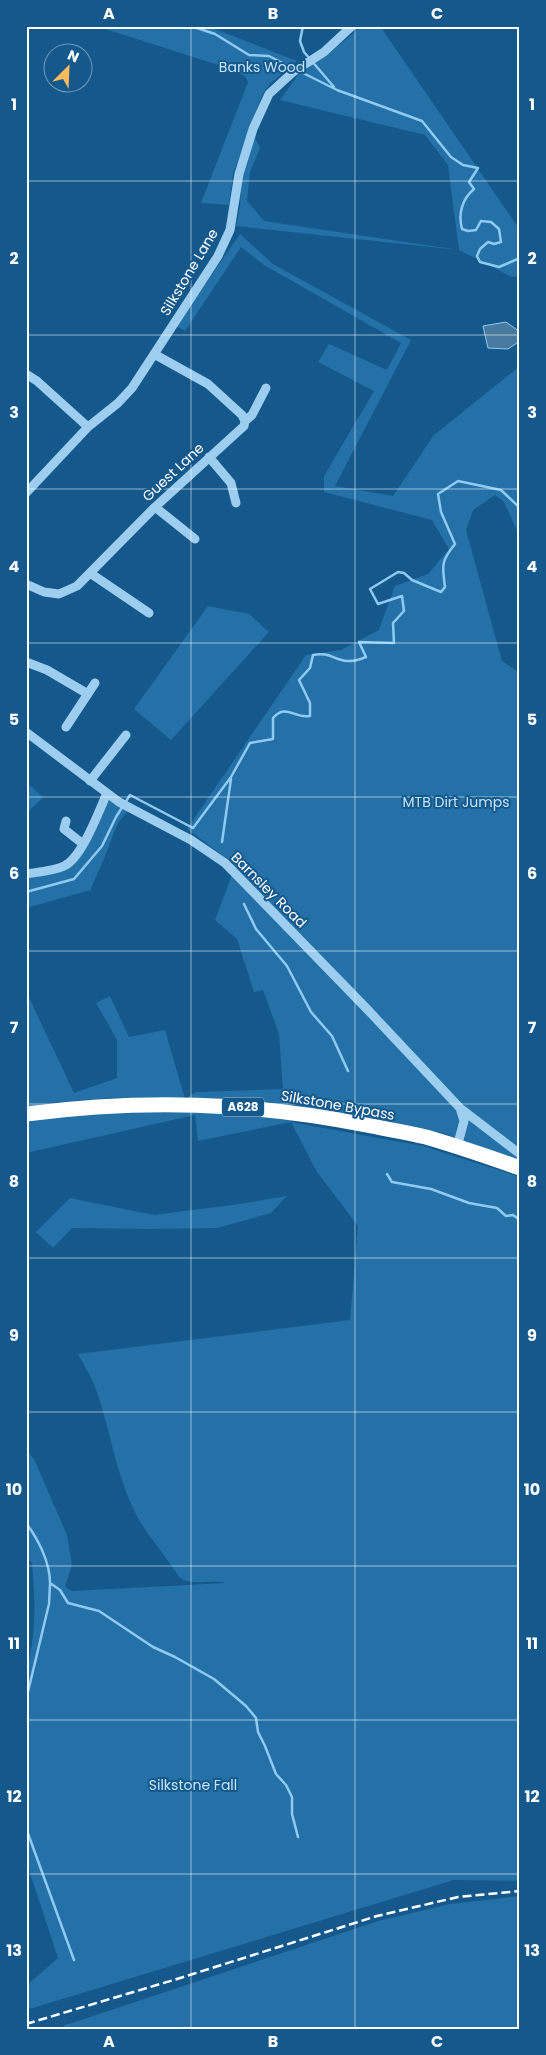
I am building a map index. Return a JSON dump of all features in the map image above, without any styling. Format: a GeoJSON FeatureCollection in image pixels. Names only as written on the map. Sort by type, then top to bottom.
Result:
{"type":"FeatureCollection","features":[{"type":"Feature","properties":{"kind":"highway","name":"Silkstone Bypass"},"geometry":{"type":"LineString","coordinates":[[26,1114],[73,1108],[173,1104],[236,1106],[310,1114],[424,1137],[520,1168]]}},
{"type":"Feature","properties":{"kind":"street","name":"Silkstone Lane"},"geometry":{"type":"LineString","coordinates":[[26,493],[88,427],[126,395],[218,256],[230,230],[239,174],[256,123],[269,94],[293,72],[324,52],[352,26]]}},
{"type":"Feature","properties":{"kind":"street"},"geometry":{"type":"LineString","coordinates":[[154,354],[208,384],[242,415],[245,421]]}},
{"type":"Feature","properties":{"kind":"street"},"geometry":{"type":"LineString","coordinates":[[26,374],[37,381],[88,427]]}},
{"type":"Feature","properties":{"kind":"street","name":"Guest Lane"},"geometry":{"type":"LineString","coordinates":[[26,584],[44,592],[59,594],[77,586],[155,507],[244,426],[245,421],[252,415],[265,391],[254,390]]}},
{"type":"Feature","properties":{"kind":"street"},"geometry":{"type":"LineString","coordinates":[[209,457],[238,491],[236,503]]}},
{"type":"Feature","properties":{"kind":"street"},"geometry":{"type":"LineString","coordinates":[[155,507],[190,529],[195,539]]}},
{"type":"Feature","properties":{"kind":"street"},"geometry":{"type":"LineString","coordinates":[[90,573],[143,603],[149,613]]}},
{"type":"Feature","properties":{"kind":"street"},"geometry":{"type":"LineString","coordinates":[[26,662],[47,670],[88,694]]}},
{"type":"Feature","properties":{"kind":"street"},"geometry":{"type":"LineString","coordinates":[[66,727],[95,683]]}},
{"type":"Feature","properties":{"kind":"street","name":"Barnsley Road"},"geometry":{"type":"LineString","coordinates":[[26,732],[119,802],[191,840],[225,864],[367,1009],[460,1108],[520,1154]]}},
{"type":"Feature","properties":{"kind":"street"},"geometry":{"type":"LineString","coordinates":[[90,781],[126,735]]}},
{"type":"Feature","properties":{"kind":"street"},"geometry":{"type":"LineString","coordinates":[[26,874],[64,866],[71,861],[83,844],[107,793]]}},
{"type":"Feature","properties":{"kind":"street"},"geometry":{"type":"LineString","coordinates":[[63,828],[83,844]]}},
{"type":"Feature","properties":{"kind":"street"},"geometry":{"type":"LineString","coordinates":[[457,1147],[464,1121],[460,1108]]}},
{"type":"Feature","properties":{"kind":"green space","name":"Banks Wood"},"geometry":{"type":"Polygon","coordinates":[[[96,26],[207,26],[297,61],[271,83],[263,93],[233,174],[229,205],[201,203],[248,82],[245,76],[215,64],[96,26]]]}},
{"type":"Feature","properties":{"kind":"green space"},"geometry":{"type":"Polygon","coordinates":[[[362,26],[380,26],[520,230],[520,276],[512,277],[459,250],[448,165],[425,135],[280,100],[298,75],[327,55],[362,26]]]}},
{"type":"Feature","properties":{"kind":"green space"},"geometry":{"type":"Polygon","coordinates":[[[255,138],[260,148],[250,172],[247,201],[264,221],[459,250],[236,226],[240,206],[242,173],[255,138]]]}},
{"type":"Feature","properties":{"kind":"green space","name":"MTB Dirt Jumps"},"geometry":{"type":"Polygon","coordinates":[[[240,234],[273,264],[411,340],[335,486],[393,496],[434,435],[520,366],[520,532],[518,533],[504,502],[495,495],[473,510],[466,530],[502,661],[520,673],[520,1162],[443,1133],[288,1104],[291,1112],[291,1122],[198,1141],[195,1115],[26,1153],[26,1117],[184,1099],[146,1097],[105,1098],[26,1107],[26,991],[74,1093],[117,1078],[117,1040],[96,1003],[110,996],[129,1037],[165,1030],[185,1099],[196,1092],[283,1089],[279,1034],[263,990],[254,992],[237,939],[215,920],[233,872],[233,863],[187,829],[306,655],[341,650],[379,630],[395,586],[428,574],[449,549],[432,520],[324,492],[324,476],[374,391],[318,362],[329,344],[387,370],[401,343],[264,265],[241,247],[185,331],[176,326],[240,234]]]}},
{"type":"Feature","properties":{"kind":"green space"},"geometry":{"type":"Polygon","coordinates":[[[208,606],[249,614],[269,632],[171,740],[134,709],[208,606]]]}},
{"type":"Feature","properties":{"kind":"green space"},"geometry":{"type":"Polygon","coordinates":[[[26,782],[43,797],[26,814],[26,782]]]}},
{"type":"Feature","properties":{"kind":"green space"},"geometry":{"type":"Polygon","coordinates":[[[107,793],[130,809],[116,827],[91,890],[26,908],[26,874],[71,861],[107,793]]]}},
{"type":"Feature","properties":{"kind":"green space","name":"Silkstone Fall"},"geometry":{"type":"Polygon","coordinates":[[[291,1122],[423,1146],[520,1177],[520,1881],[454,1880],[26,2010],[26,1986],[58,1958],[26,1861],[26,1670],[34,1630],[34,1603],[32,1563],[26,1557],[26,1450],[34,1459],[67,1535],[72,1565],[65,1587],[72,1591],[225,1583],[190,1582],[179,1577],[143,1526],[133,1508],[122,1480],[96,1390],[78,1354],[350,1320],[358,1226],[317,1172],[291,1122]]]}},
{"type":"Feature","properties":{"kind":"green space"},"geometry":{"type":"Polygon","coordinates":[[[287,1196],[271,1213],[217,1228],[72,1228],[53,1248],[36,1232],[70,1198],[154,1215],[287,1196]]]}},
{"type":"Feature","properties":{"kind":"green space"},"geometry":{"type":"Polygon","coordinates":[[[520,1896],[520,2029],[63,2029],[64,2025],[378,1921],[450,1904],[520,1896]]]}},
{"type":"Feature","properties":{"kind":"shaded area"},"geometry":{"type":"Polygon","coordinates":[[[506,322],[520,332],[520,341],[508,349],[488,348],[483,326],[506,322]]]}},
{"type":"Feature","properties":{"kind":"waterway"},"geometry":{"type":"LineString","coordinates":[[191,26],[215,34],[249,55],[269,56],[294,69]]}},
{"type":"Feature","properties":{"kind":"waterway"},"geometry":{"type":"LineString","coordinates":[[303,26],[300,41],[304,52],[334,87]]}},
{"type":"Feature","properties":{"kind":"waterway"},"geometry":{"type":"LineString","coordinates":[[299,71],[337,90],[422,121],[451,157],[463,165],[478,168],[469,182],[474,189],[466,197],[462,207],[460,218],[462,229],[468,231],[476,230],[481,221],[491,222],[499,229],[501,242],[494,244],[488,242],[480,249],[477,256],[480,262],[499,267],[520,258]]}},
{"type":"Feature","properties":{"kind":"waterway"},"geometry":{"type":"LineString","coordinates":[[26,892],[74,879],[102,846],[116,817],[130,795],[193,828],[231,777],[250,743],[273,739],[273,718],[282,712],[310,716],[310,703],[299,680],[310,668],[313,655],[327,655],[349,661],[357,660],[366,657],[359,642],[394,643],[393,623],[404,611],[402,596],[378,604],[370,589],[398,572],[404,573],[412,580],[441,592],[445,587],[443,573],[445,559],[455,544],[441,512],[438,494],[458,481],[501,490],[520,508]]}},
{"type":"Feature","properties":{"kind":"waterway"},"geometry":{"type":"LineString","coordinates":[[222,842],[231,779]]}},
{"type":"Feature","properties":{"kind":"waterway"},"geometry":{"type":"LineString","coordinates":[[244,904],[256,929],[287,966],[311,1012],[332,1036],[348,1071]]}},
{"type":"Feature","properties":{"kind":"waterway"},"geometry":{"type":"LineString","coordinates":[[387,1174],[392,1182],[431,1189],[469,1203],[497,1208],[506,1216],[513,1215],[520,1220]]}},
{"type":"Feature","properties":{"kind":"waterway"},"geometry":{"type":"LineString","coordinates":[[26,1523],[42,1551],[48,1567],[50,1583],[60,1590],[68,1603],[99,1611],[153,1647],[214,1679],[246,1706],[256,1718],[258,1732],[276,1774],[286,1785],[292,1797],[292,1814],[298,1837]]}},
{"type":"Feature","properties":{"kind":"waterway"},"geometry":{"type":"LineString","coordinates":[[26,1700],[49,1604],[50,1584]]}},
{"type":"Feature","properties":{"kind":"waterway"},"geometry":{"type":"LineString","coordinates":[[26,1828],[74,1960]]}},
{"type":"Feature","properties":{"kind":"railway"},"geometry":{"type":"LineString","coordinates":[[26,2024],[377,1916],[458,1897],[520,1891]]}}]}
